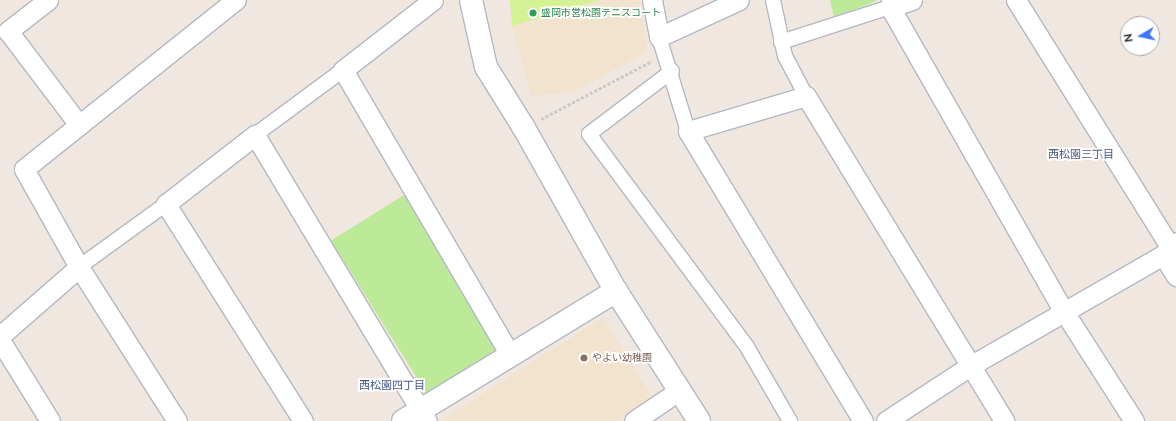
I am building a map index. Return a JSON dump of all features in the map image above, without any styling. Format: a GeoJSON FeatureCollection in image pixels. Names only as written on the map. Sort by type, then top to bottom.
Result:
{"type":"FeatureCollection","features":[{"type":"Feature","properties":{"kind":"street"},"geometry":{"type":"LineString","coordinates":[[48,0],[8,31],[79,125]]}},
{"type":"Feature","properties":{"kind":"street"},"geometry":{"type":"LineString","coordinates":[[177,421],[79,267],[24,169],[236,0]]}},
{"type":"Feature","properties":{"kind":"street"},"geometry":{"type":"LineString","coordinates":[[0,336],[79,267],[166,204],[433,0]]}},
{"type":"Feature","properties":{"kind":"street"},"geometry":{"type":"LineString","coordinates":[[471,0],[486,67],[524,128],[616,291],[699,421]]}},
{"type":"Feature","properties":{"kind":"street"},"geometry":{"type":"LineString","coordinates":[[652,0],[663,45],[672,71],[688,131],[863,421]]}},
{"type":"Feature","properties":{"kind":"street"},"geometry":{"type":"LineString","coordinates":[[663,45],[739,0]]}},
{"type":"Feature","properties":{"kind":"street"},"geometry":{"type":"LineString","coordinates":[[773,0],[781,42],[806,96],[1004,421]]}},
{"type":"Feature","properties":{"kind":"street"},"geometry":{"type":"LineString","coordinates":[[781,42],[890,4],[912,0]]}},
{"type":"Feature","properties":{"kind":"street"},"geometry":{"type":"LineString","coordinates":[[1016,0],[1170,248],[1176,276]]}},
{"type":"Feature","properties":{"kind":"street"},"geometry":{"type":"LineString","coordinates":[[890,4],[1063,310],[1134,421]]}},
{"type":"Feature","properties":{"kind":"street"},"geometry":{"type":"LineString","coordinates":[[343,70],[510,355]]}},
{"type":"Feature","properties":{"kind":"street"},"geometry":{"type":"LineString","coordinates":[[672,71],[589,134],[747,347],[790,421]]}},
{"type":"Feature","properties":{"kind":"street"},"geometry":{"type":"LineString","coordinates":[[688,131],[806,96]]}},
{"type":"Feature","properties":{"kind":"street"},"geometry":{"type":"LineString","coordinates":[[255,135],[417,417],[510,355],[616,291]]}},
{"type":"Feature","properties":{"kind":"street"},"geometry":{"type":"LineString","coordinates":[[166,204],[303,421]]}},
{"type":"Feature","properties":{"kind":"street"},"geometry":{"type":"LineString","coordinates":[[886,421],[970,366],[1170,248]]}},
{"type":"Feature","properties":{"kind":"street"},"geometry":{"type":"LineString","coordinates":[[0,340],[50,421]]}},
{"type":"Feature","properties":{"kind":"street"},"geometry":{"type":"LineString","coordinates":[[634,421],[680,390]]}},
{"type":"Feature","properties":{"kind":"path"},"geometry":{"type":"LineString","coordinates":[[524,128],[663,45]]}},
{"type":"Feature","properties":{"kind":"shaded area"},"geometry":{"type":"Polygon","coordinates":[[[599,0],[640,0],[647,52],[573,92],[531,96],[512,26],[599,0]]]}},
{"type":"Feature","properties":{"kind":"shaded area","name":"やよい幼稚園"},"geometry":{"type":"Polygon","coordinates":[[[603,317],[653,398],[618,421],[440,421],[603,317]]]}},
{"type":"Feature","properties":{"kind":"green space","name":"盛岡市営松園テニスコート"},"geometry":{"type":"Polygon","coordinates":[[[510,0],[599,0],[512,26],[510,0]]]}},
{"type":"Feature","properties":{"kind":"green space"},"geometry":{"type":"Polygon","coordinates":[[[830,0],[876,0],[876,1],[834,18],[830,0]]]}},
{"type":"Feature","properties":{"kind":"green space"},"geometry":{"type":"Polygon","coordinates":[[[404,195],[500,348],[427,394],[331,241],[404,195]]]}},
{"type":"Feature","properties":{"kind":"place","name":"盛岡市営松園テニスコート"},"geometry":{"type":"Point","coordinates":[533,13]}},
{"type":"Feature","properties":{"kind":"place","name":"やよい幼稚園"},"geometry":{"type":"Point","coordinates":[584,358]}},
{"type":"Feature","properties":{"kind":"district","name":"西松園三丁目"},"geometry":{"type":"Point","coordinates":[1081,155]}},
{"type":"Feature","properties":{"kind":"district","name":"西松園四丁目"},"geometry":{"type":"Point","coordinates":[392,386]}}]}
